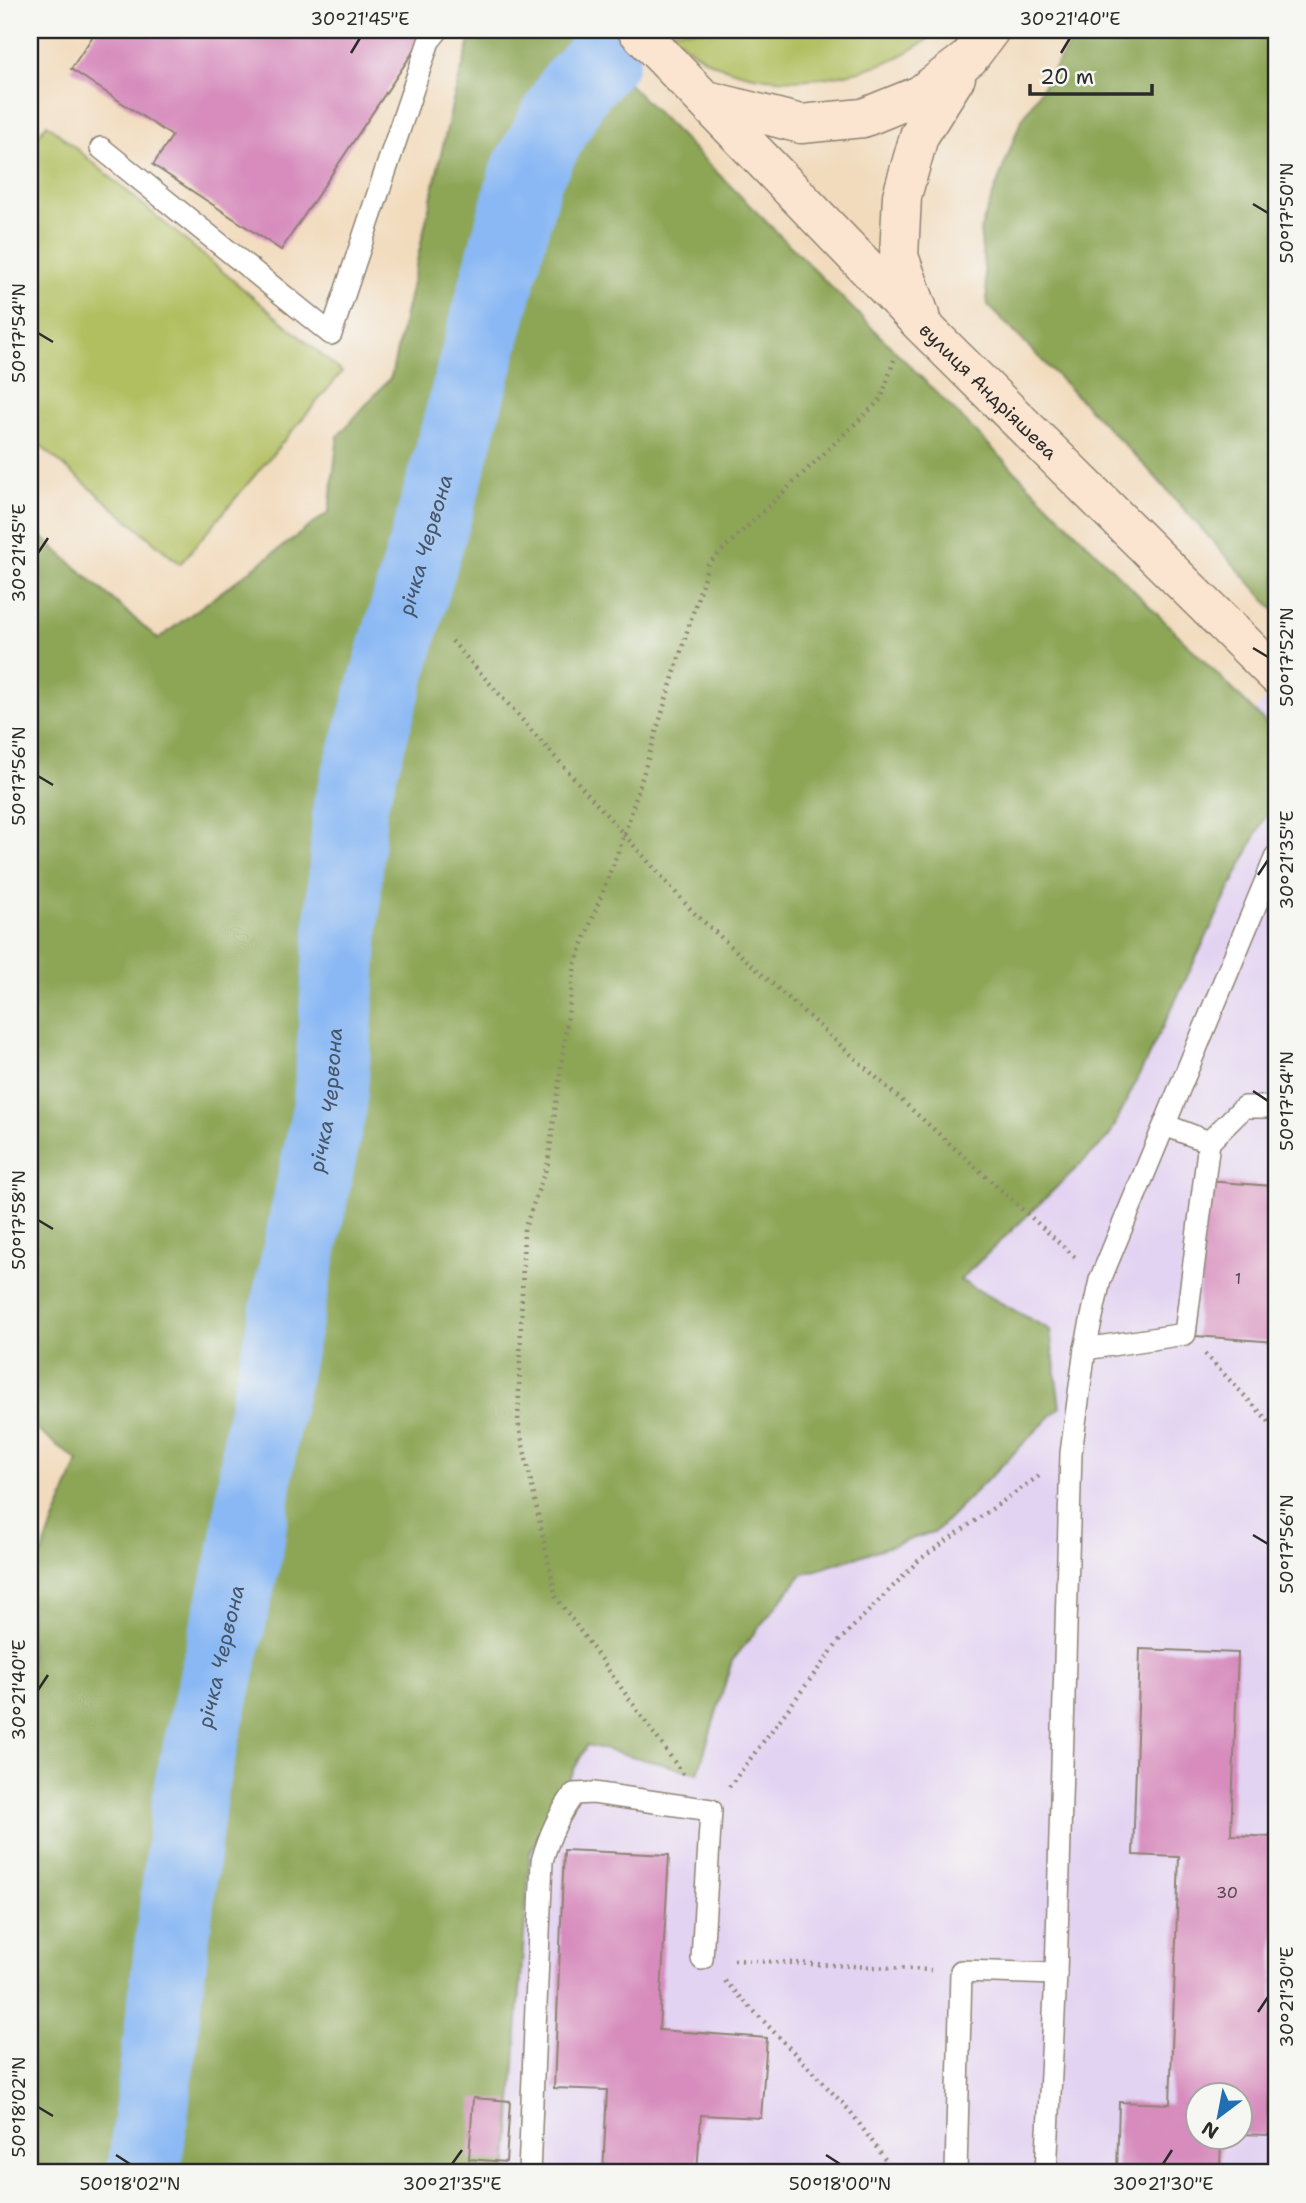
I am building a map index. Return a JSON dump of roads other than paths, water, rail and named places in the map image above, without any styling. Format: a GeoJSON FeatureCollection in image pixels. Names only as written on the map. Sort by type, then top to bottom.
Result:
{"type":"FeatureCollection","features":[{"type":"Feature","properties":{"kind":"street","name":"вулиця Андріяшева"},"geometry":{"type":"LineString","coordinates":[[637,30],[707,100],[911,337],[1276,675]]}},
{"type":"Feature","properties":{"kind":"street"},"geometry":{"type":"LineString","coordinates":[[707,100],[801,124],[863,118],[920,95],[979,44]]}},
{"type":"Feature","properties":{"kind":"street"},"geometry":{"type":"LineString","coordinates":[[911,337],[899,256],[902,196],[919,136],[979,44]]}},
{"type":"Feature","properties":{"kind":"lane"},"geometry":{"type":"LineString","coordinates":[[101,148],[331,334],[429,41],[438,30]]}},
{"type":"Feature","properties":{"kind":"lane"},"geometry":{"type":"LineString","coordinates":[[1045,2173],[1056,1974],[1071,1453],[1084,1349],[1100,1280],[1276,856]]}},
{"type":"Feature","properties":{"kind":"lane"},"geometry":{"type":"LineString","coordinates":[[1084,1349],[1185,1334],[1209,1142],[1244,1107],[1276,1107]]}},
{"type":"Feature","properties":{"kind":"lane"},"geometry":{"type":"LineString","coordinates":[[1165,1125],[1209,1142]]}},
{"type":"Feature","properties":{"kind":"lane"},"geometry":{"type":"LineString","coordinates":[[529,2173],[542,1861],[548,1838],[562,1810],[574,1794],[593,1793],[711,1810],[702,1959]]}},
{"type":"Feature","properties":{"kind":"lane"},"geometry":{"type":"LineString","coordinates":[[956,2173],[961,1971],[1056,1974]]}},
{"type":"Feature","properties":{"kind":"waterway","name":"річка Червона"},"geometry":{"type":"LineString","coordinates":[[144,2173],[191,1786],[247,1545],[261,1435],[330,1105],[350,806],[446,475],[526,175],[573,90],[603,57]]}}]}
